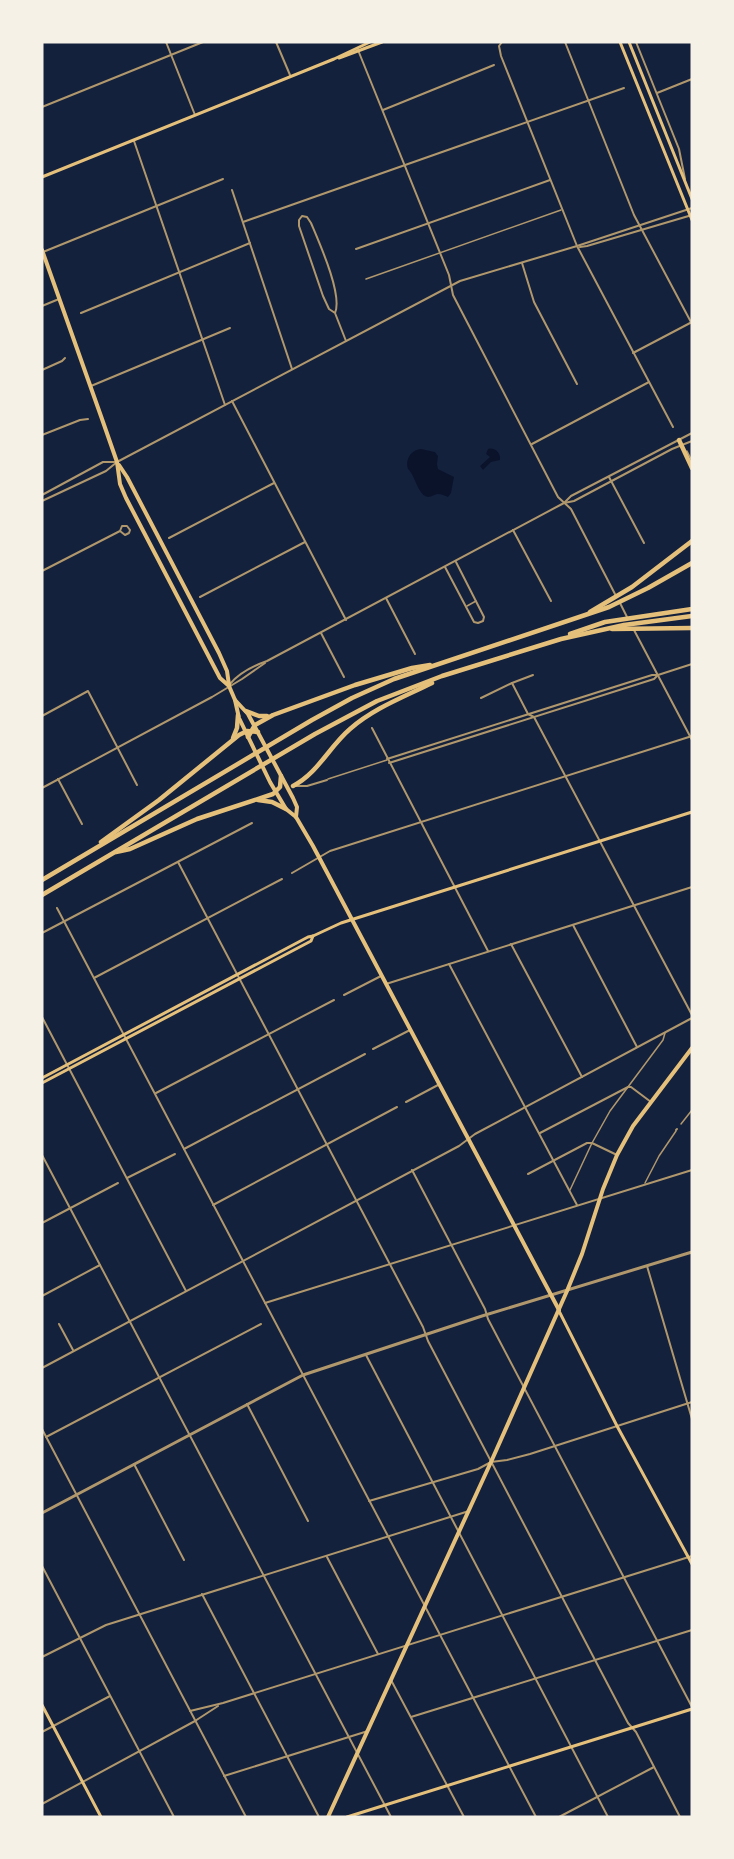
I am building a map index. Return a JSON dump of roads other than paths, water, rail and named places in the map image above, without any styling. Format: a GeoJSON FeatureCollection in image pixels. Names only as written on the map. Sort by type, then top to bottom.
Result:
{"type":"FeatureCollection","features":[{"type":"Feature","properties":{"kind":"highway"},"geometry":{"type":"LineString","coordinates":[[681,444],[692,468]]}},
{"type":"Feature","properties":{"kind":"highway"},"geometry":{"type":"LineString","coordinates":[[574,620],[632,587],[692,541]]}},
{"type":"Feature","properties":{"kind":"highway"},"geometry":{"type":"LineString","coordinates":[[42,880],[352,698],[394,679],[574,620],[630,598],[692,563]]}},
{"type":"Feature","properties":{"kind":"highway"},"geometry":{"type":"LineString","coordinates":[[42,894],[278,755],[356,711],[399,692],[605,622],[692,609]]}},
{"type":"Feature","properties":{"kind":"highway"},"geometry":{"type":"LineString","coordinates":[[539,645],[634,623],[692,616]]}},
{"type":"Feature","properties":{"kind":"highway"},"geometry":{"type":"LineString","coordinates":[[598,630],[692,628]]}},
{"type":"Feature","properties":{"kind":"highway"},"geometry":{"type":"LineString","coordinates":[[248,733],[255,725],[273,715],[375,678],[412,668],[439,664]]}},
{"type":"Feature","properties":{"kind":"highway"},"geometry":{"type":"LineString","coordinates":[[291,787],[310,774],[341,738],[365,717],[442,676]]}},
{"type":"Feature","properties":{"kind":"highway"},"geometry":{"type":"LineString","coordinates":[[246,711],[260,716],[273,715]]}},
{"type":"Feature","properties":{"kind":"highway"},"geometry":{"type":"LineString","coordinates":[[232,741],[237,730],[237,715]]}},
{"type":"Feature","properties":{"kind":"highway"},"geometry":{"type":"LineString","coordinates":[[93,849],[232,741],[248,733],[258,732]]}},
{"type":"Feature","properties":{"kind":"highway"},"geometry":{"type":"LineString","coordinates":[[113,853],[278,790],[281,776]]}},
{"type":"Feature","properties":{"kind":"highway"},"geometry":{"type":"LineString","coordinates":[[255,800],[272,802],[286,809]]}},
{"type":"Feature","properties":{"kind":"main road"},"geometry":{"type":"LineString","coordinates":[[358,49],[370,42]]}},
{"type":"Feature","properties":{"kind":"main road"},"geometry":{"type":"LineString","coordinates":[[42,177],[358,49],[382,42]]}},
{"type":"Feature","properties":{"kind":"main road"},"geometry":{"type":"LineString","coordinates":[[620,42],[690,208],[692,220]]}},
{"type":"Feature","properties":{"kind":"main road"},"geometry":{"type":"LineString","coordinates":[[629,42],[692,199]]}},
{"type":"Feature","properties":{"kind":"main road"},"geometry":{"type":"LineString","coordinates":[[42,251],[117,462],[120,484],[220,678],[229,686]]}},
{"type":"Feature","properties":{"kind":"main road"},"geometry":{"type":"LineString","coordinates":[[117,462],[219,653],[227,671],[237,715],[248,733],[270,782],[278,790],[286,809],[296,817],[319,858],[692,1564]]}},
{"type":"Feature","properties":{"kind":"main road"},"geometry":{"type":"LineString","coordinates":[[235,700],[246,711],[281,776],[291,787],[297,807],[296,817]]}},
{"type":"Feature","properties":{"kind":"main road"},"geometry":{"type":"LineString","coordinates":[[278,790],[291,787]]}},
{"type":"Feature","properties":{"kind":"main road"},"geometry":{"type":"LineString","coordinates":[[42,1083],[309,937],[351,919],[692,812]]}},
{"type":"Feature","properties":{"kind":"main road"},"geometry":{"type":"LineString","coordinates":[[328,1817],[567,1291],[617,1155],[633,1126],[692,1048]]}},
{"type":"Feature","properties":{"kind":"main road"},"geometry":{"type":"LineString","coordinates":[[42,1078],[68,1067]]}},
{"type":"Feature","properties":{"kind":"main road"},"geometry":{"type":"LineString","coordinates":[[42,1705],[101,1817]]}},
{"type":"Feature","properties":{"kind":"main road"},"geometry":{"type":"LineString","coordinates":[[347,1817],[692,1708]]}},
{"type":"Feature","properties":{"kind":"street"},"geometry":{"type":"LineString","coordinates":[[166,42],[195,115]]}},
{"type":"Feature","properties":{"kind":"street"},"geometry":{"type":"LineString","coordinates":[[42,107],[203,42]]}},
{"type":"Feature","properties":{"kind":"street"},"geometry":{"type":"LineString","coordinates":[[276,42],[290,77]]}},
{"type":"Feature","properties":{"kind":"street"},"geometry":{"type":"LineString","coordinates":[[502,42],[499,46],[501,56],[577,246],[672,427]]}},
{"type":"Feature","properties":{"kind":"street"},"geometry":{"type":"LineString","coordinates":[[565,42],[642,230],[692,323],[633,353]]}},
{"type":"Feature","properties":{"kind":"street"},"geometry":{"type":"LineString","coordinates":[[636,42],[679,149],[685,182]]}},
{"type":"Feature","properties":{"kind":"street"},"geometry":{"type":"LineString","coordinates":[[292,873],[330,851],[691,737],[572,511],[558,497],[453,295],[449,275],[358,49]]}},
{"type":"Feature","properties":{"kind":"street"},"geometry":{"type":"LineString","coordinates":[[382,110],[494,65]]}},
{"type":"Feature","properties":{"kind":"street"},"geometry":{"type":"LineString","coordinates":[[657,93],[692,79]]}},
{"type":"Feature","properties":{"kind":"street"},"geometry":{"type":"LineString","coordinates":[[243,222],[624,88]]}},
{"type":"Feature","properties":{"kind":"street"},"geometry":{"type":"LineString","coordinates":[[134,140],[225,405]]}},
{"type":"Feature","properties":{"kind":"street"},"geometry":{"type":"LineString","coordinates":[[42,251],[223,179]]}},
{"type":"Feature","properties":{"kind":"street"},"geometry":{"type":"LineString","coordinates":[[356,249],[550,180]]}},
{"type":"Feature","properties":{"kind":"street"},"geometry":{"type":"LineString","coordinates":[[232,190],[292,369]]}},
{"type":"Feature","properties":{"kind":"street"},"geometry":{"type":"LineString","coordinates":[[42,501],[106,471],[117,462],[459,281],[577,246],[690,208]]}},
{"type":"Feature","properties":{"kind":"street"},"geometry":{"type":"LineString","coordinates":[[577,246],[587,246],[691,215]]}},
{"type":"Feature","properties":{"kind":"street"},"geometry":{"type":"LineString","coordinates":[[335,313],[338,306],[337,300],[327,267],[311,223],[307,217],[302,216],[299,226],[311,265],[326,303],[335,313],[346,341]]}},
{"type":"Feature","properties":{"kind":"street"},"geometry":{"type":"LineString","coordinates":[[81,313],[250,243]]}},
{"type":"Feature","properties":{"kind":"street"},"geometry":{"type":"LineString","coordinates":[[522,262],[536,307],[578,384]]}},
{"type":"Feature","properties":{"kind":"street"},"geometry":{"type":"LineString","coordinates":[[42,306],[59,299]]}},
{"type":"Feature","properties":{"kind":"street"},"geometry":{"type":"LineString","coordinates":[[91,386],[230,328]]}},
{"type":"Feature","properties":{"kind":"street"},"geometry":{"type":"LineString","coordinates":[[42,370],[65,358]]}},
{"type":"Feature","properties":{"kind":"street"},"geometry":{"type":"LineString","coordinates":[[531,444],[649,382]]}},
{"type":"Feature","properties":{"kind":"street"},"geometry":{"type":"LineString","coordinates":[[232,401],[346,620]]}},
{"type":"Feature","properties":{"kind":"street"},"geometry":{"type":"LineString","coordinates":[[42,435],[88,419]]}},
{"type":"Feature","properties":{"kind":"street"},"geometry":{"type":"LineString","coordinates":[[42,788],[229,686],[247,670],[346,620],[564,503],[574,501],[681,444],[692,434]]}},
{"type":"Feature","properties":{"kind":"street"},"geometry":{"type":"LineString","coordinates":[[564,503],[571,496],[609,477],[692,441]]}},
{"type":"Feature","properties":{"kind":"street"},"geometry":{"type":"LineString","coordinates":[[42,495],[103,462],[117,462]]}},
{"type":"Feature","properties":{"kind":"street"},"geometry":{"type":"LineString","coordinates":[[609,477],[644,543]]}},
{"type":"Feature","properties":{"kind":"street"},"geometry":{"type":"LineString","coordinates":[[169,538],[274,483]]}},
{"type":"Feature","properties":{"kind":"street"},"geometry":{"type":"LineString","coordinates":[[513,530],[551,601]]}},
{"type":"Feature","properties":{"kind":"street"},"geometry":{"type":"LineString","coordinates":[[42,571],[120,531]]}},
{"type":"Feature","properties":{"kind":"street"},"geometry":{"type":"LineString","coordinates":[[201,597],[305,542]]}},
{"type":"Feature","properties":{"kind":"street"},"geometry":{"type":"LineString","coordinates":[[445,567],[474,622],[483,621],[484,617],[455,561]]}},
{"type":"Feature","properties":{"kind":"street"},"geometry":{"type":"LineString","coordinates":[[386,598],[415,654]]}},
{"type":"Feature","properties":{"kind":"street"},"geometry":{"type":"LineString","coordinates":[[321,633],[344,677]]}},
{"type":"Feature","properties":{"kind":"street"},"geometry":{"type":"LineString","coordinates":[[388,761],[445,740],[692,664]]}},
{"type":"Feature","properties":{"kind":"street"},"geometry":{"type":"LineString","coordinates":[[481,698],[533,675]]}},
{"type":"Feature","properties":{"kind":"street"},"geometry":{"type":"LineString","coordinates":[[388,761],[486,733],[654,679],[658,675]]}},
{"type":"Feature","properties":{"kind":"street"},"geometry":{"type":"LineString","coordinates":[[42,1368],[461,1144],[692,1017],[566,776],[534,717],[528,714],[512,683]]}},
{"type":"Feature","properties":{"kind":"street"},"geometry":{"type":"LineString","coordinates":[[42,716],[88,691],[137,785]]}},
{"type":"Feature","properties":{"kind":"street"},"geometry":{"type":"LineString","coordinates":[[372,728],[488,951]]}},
{"type":"Feature","properties":{"kind":"street"},"geometry":{"type":"LineString","coordinates":[[485,728],[486,733]]}},
{"type":"Feature","properties":{"kind":"street"},"geometry":{"type":"LineString","coordinates":[[445,740],[447,745]]}},
{"type":"Feature","properties":{"kind":"street"},"geometry":{"type":"LineString","coordinates":[[58,779],[82,824]]}},
{"type":"Feature","properties":{"kind":"street"},"geometry":{"type":"LineString","coordinates":[[291,787],[302,787],[327,780]]}},
{"type":"Feature","properties":{"kind":"street"},"geometry":{"type":"LineString","coordinates":[[42,933],[252,823]]}},
{"type":"Feature","properties":{"kind":"street"},"geometry":{"type":"LineString","coordinates":[[178,862],[628,1723],[680,1817]]}},
{"type":"Feature","properties":{"kind":"street"},"geometry":{"type":"LineString","coordinates":[[94,978],[282,879]]}},
{"type":"Feature","properties":{"kind":"street"},"geometry":{"type":"LineString","coordinates":[[385,984],[692,887]]}},
{"type":"Feature","properties":{"kind":"street"},"geometry":{"type":"LineString","coordinates":[[57,908],[536,1817]]}},
{"type":"Feature","properties":{"kind":"street"},"geometry":{"type":"LineString","coordinates":[[573,925],[638,1048]]}},
{"type":"Feature","properties":{"kind":"street"},"geometry":{"type":"LineString","coordinates":[[511,944],[582,1077]]}},
{"type":"Feature","properties":{"kind":"street"},"geometry":{"type":"LineString","coordinates":[[449,964],[577,1206]]}},
{"type":"Feature","properties":{"kind":"street"},"geometry":{"type":"LineString","coordinates":[[344,994],[381,976]]}},
{"type":"Feature","properties":{"kind":"street"},"geometry":{"type":"LineString","coordinates":[[155,1094],[334,1000]]}},
{"type":"Feature","properties":{"kind":"street"},"geometry":{"type":"LineString","coordinates":[[42,1017],[186,1291]]}},
{"type":"Feature","properties":{"kind":"street"},"geometry":{"type":"LineString","coordinates":[[373,1049],[410,1030]]}},
{"type":"Feature","properties":{"kind":"street"},"geometry":{"type":"LineString","coordinates":[[184,1149],[364,1054]]}},
{"type":"Feature","properties":{"kind":"street"},"geometry":{"type":"LineString","coordinates":[[406,1102],[438,1085]]}},
{"type":"Feature","properties":{"kind":"street"},"geometry":{"type":"LineString","coordinates":[[540,1133],[629,1086],[651,1102]]}},
{"type":"Feature","properties":{"kind":"street"},"geometry":{"type":"LineString","coordinates":[[213,1204],[397,1107]]}},
{"type":"Feature","properties":{"kind":"street"},"geometry":{"type":"LineString","coordinates":[[528,1174],[587,1143],[592,1143],[617,1155]]}},
{"type":"Feature","properties":{"kind":"street"},"geometry":{"type":"LineString","coordinates":[[127,1179],[176,1154]]}},
{"type":"Feature","properties":{"kind":"street"},"geometry":{"type":"LineString","coordinates":[[42,1155],[391,1817]]}},
{"type":"Feature","properties":{"kind":"street"},"geometry":{"type":"LineString","coordinates":[[412,1170],[692,1708]]}},
{"type":"Feature","properties":{"kind":"street"},"geometry":{"type":"LineString","coordinates":[[265,1303],[692,1170]]}},
{"type":"Feature","properties":{"kind":"street"},"geometry":{"type":"LineString","coordinates":[[42,1223],[118,1183]]}},
{"type":"Feature","properties":{"kind":"street"},"geometry":{"type":"LineString","coordinates":[[42,1513],[303,1375],[487,1314],[692,1252]]}},
{"type":"Feature","properties":{"kind":"street"},"geometry":{"type":"LineString","coordinates":[[42,1296],[100,1265]]}},
{"type":"Feature","properties":{"kind":"street"},"geometry":{"type":"LineString","coordinates":[[647,1266],[692,1419]]}},
{"type":"Feature","properties":{"kind":"street"},"geometry":{"type":"LineString","coordinates":[[59,1324],[74,1351]]}},
{"type":"Feature","properties":{"kind":"street"},"geometry":{"type":"LineString","coordinates":[[46,1437],[261,1324]]}},
{"type":"Feature","properties":{"kind":"street"},"geometry":{"type":"LineString","coordinates":[[366,1355],[608,1817]]}},
{"type":"Feature","properties":{"kind":"street"},"geometry":{"type":"LineString","coordinates":[[369,1501],[692,1402]]}},
{"type":"Feature","properties":{"kind":"street"},"geometry":{"type":"LineString","coordinates":[[247,1404],[308,1521]]}},
{"type":"Feature","properties":{"kind":"street"},"geometry":{"type":"LineString","coordinates":[[42,1429],[246,1817]]}},
{"type":"Feature","properties":{"kind":"street"},"geometry":{"type":"LineString","coordinates":[[134,1464],[183,1560]]}},
{"type":"Feature","properties":{"kind":"street"},"geometry":{"type":"LineString","coordinates":[[42,1658],[106,1625],[469,1511]]}},
{"type":"Feature","properties":{"kind":"street"},"geometry":{"type":"LineString","coordinates":[[327,1557],[378,1654]]}},
{"type":"Feature","properties":{"kind":"street"},"geometry":{"type":"LineString","coordinates":[[190,1711],[220,1704],[690,1557]]}},
{"type":"Feature","properties":{"kind":"street"},"geometry":{"type":"LineString","coordinates":[[42,1566],[174,1817]]}},
{"type":"Feature","properties":{"kind":"street"},"geometry":{"type":"LineString","coordinates":[[202,1594],[319,1817]]}},
{"type":"Feature","properties":{"kind":"street"},"geometry":{"type":"LineString","coordinates":[[411,1717],[692,1630]]}},
{"type":"Feature","properties":{"kind":"street"},"geometry":{"type":"LineString","coordinates":[[391,1680],[464,1817]]}},
{"type":"Feature","properties":{"kind":"street"},"geometry":{"type":"LineString","coordinates":[[42,1732],[110,1696]]}},
{"type":"Feature","properties":{"kind":"street"},"geometry":{"type":"LineString","coordinates":[[42,1804],[195,1721],[220,1704]]}},
{"type":"Feature","properties":{"kind":"street"},"geometry":{"type":"LineString","coordinates":[[224,1776],[368,1731]]}},
{"type":"Feature","properties":{"kind":"street"},"geometry":{"type":"LineString","coordinates":[[559,1817],[654,1767]]}},
{"type":"Feature","properties":{"kind":"lane"},"geometry":{"type":"LineString","coordinates":[[366,279],[562,210]]}},
{"type":"Feature","properties":{"kind":"lane"},"geometry":{"type":"LineString","coordinates":[[681,444],[692,461]]}},
{"type":"Feature","properties":{"kind":"lane"},"geometry":{"type":"LineString","coordinates":[[466,606],[476,601]]}},
{"type":"Feature","properties":{"kind":"lane"},"geometry":{"type":"LineString","coordinates":[[327,780],[388,761]]}},
{"type":"Feature","properties":{"kind":"lane"},"geometry":{"type":"LineString","coordinates":[[570,1191],[610,1111],[663,1040],[665,1033]]}},
{"type":"Feature","properties":{"kind":"lane"},"geometry":{"type":"LineString","coordinates":[[681,1124],[692,1110]]}},
{"type":"Feature","properties":{"kind":"lane"},"geometry":{"type":"LineString","coordinates":[[644,1186],[659,1156],[677,1130]]}},
{"type":"Feature","properties":{"kind":"water"},"geometry":{"type":"Polygon","coordinates":[[[421,449],[435,452],[438,456],[438,469],[454,477],[448,497],[438,494],[428,497],[419,489],[408,469],[407,462],[412,453],[421,449]]]}},
{"type":"Feature","properties":{"kind":"water"},"geometry":{"type":"Polygon","coordinates":[[[488,449],[497,451],[500,460],[491,462],[483,470],[480,466],[490,457],[486,454],[488,449]]]}}]}
